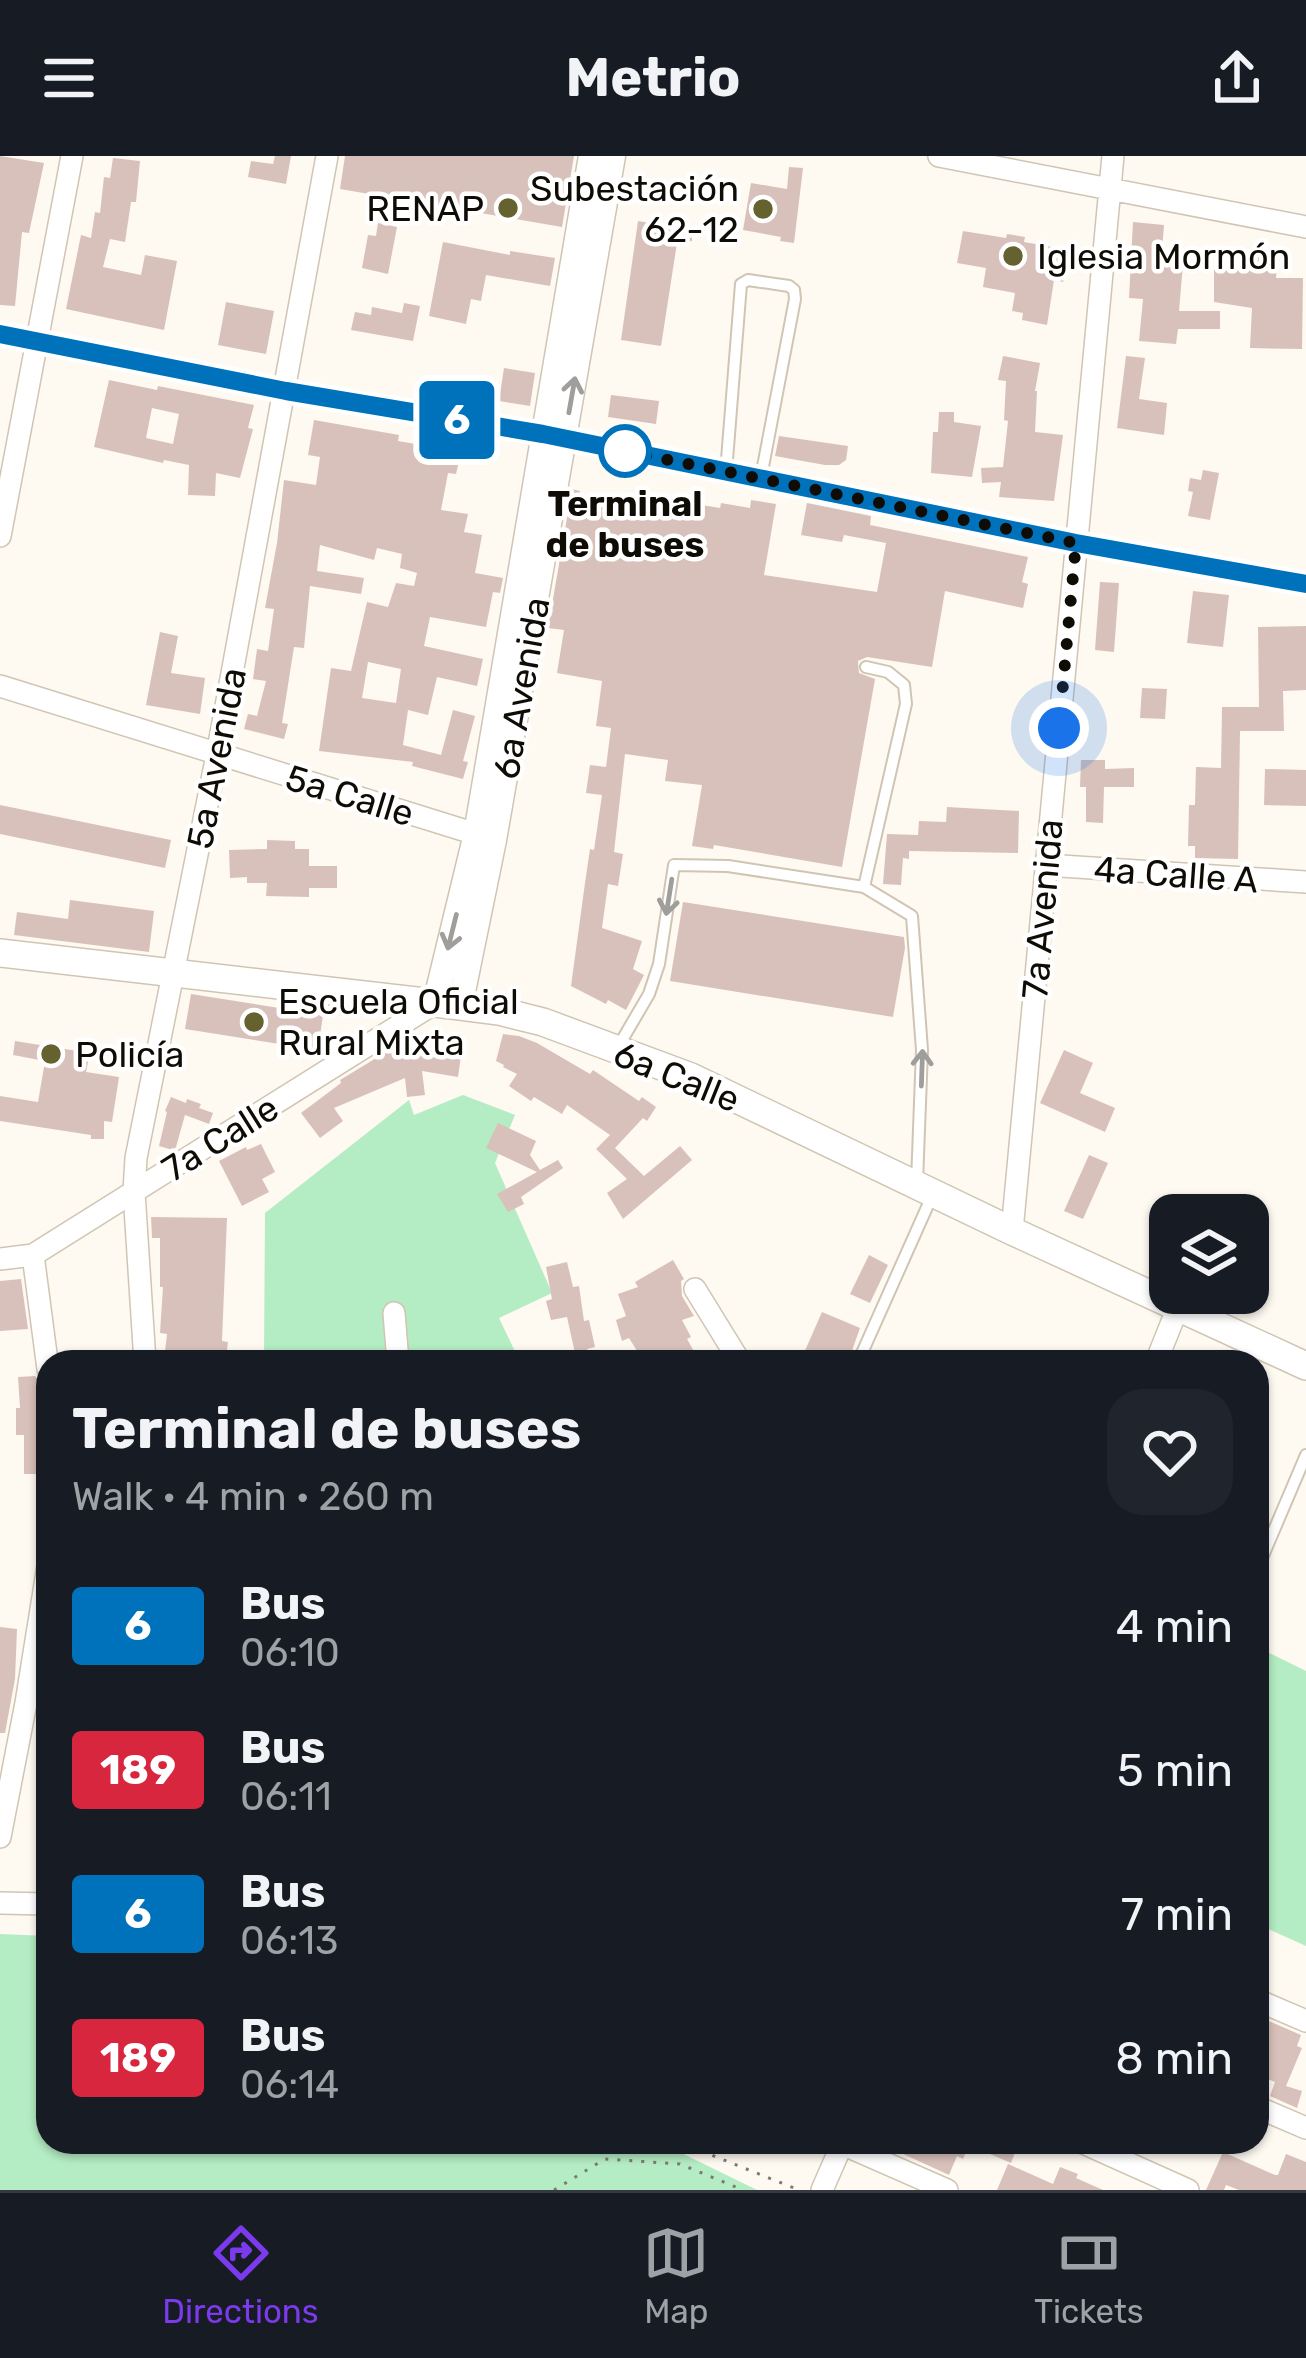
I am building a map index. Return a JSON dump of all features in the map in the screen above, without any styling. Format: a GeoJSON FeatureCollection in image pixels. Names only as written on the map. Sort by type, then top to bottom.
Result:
{"type":"FeatureCollection","features":[{"type":"Feature","properties":{"kind":"main road","name":"6a Calle"},"geometry":{"type":"LineString","coordinates":[[0,953],[447,1004],[543,1022],[691,1077],[1149,1294]]}},
{"type":"Feature","properties":{"kind":"main road","name":"6a Calle"},"geometry":{"type":"LineString","coordinates":[[1193,1314],[1306,1366]]}},
{"type":"Feature","properties":{"kind":"street"},"geometry":{"type":"LineString","coordinates":[[0,536],[72,156]]}},
{"type":"Feature","properties":{"kind":"street","name":"5a Avenida"},"geometry":{"type":"LineString","coordinates":[[144,1350],[136,1158],[286,391],[326,156]]}},
{"type":"Feature","properties":{"kind":"street","name":"6a Avenida"},"geometry":{"type":"LineString","coordinates":[[554,436],[591,156]]}},
{"type":"Feature","properties":{"kind":"street","name":"6a Avenida"},"geometry":{"type":"LineString","coordinates":[[447,1004],[485,837],[554,436],[613,156]]}},
{"type":"Feature","properties":{"kind":"street"},"geometry":{"type":"LineString","coordinates":[[939,156],[1306,227]]}},
{"type":"Feature","properties":{"kind":"street","name":"7a Avenida"},"geometry":{"type":"LineString","coordinates":[[1012,1231],[1113,156]]}},
{"type":"Feature","properties":{"kind":"street"},"geometry":{"type":"LineString","coordinates":[[0,334],[286,391],[554,436],[1076,543],[1306,584]]}},
{"type":"Feature","properties":{"kind":"street","name":"5a Calle"},"geometry":{"type":"LineString","coordinates":[[0,686],[485,837]]}},
{"type":"Feature","properties":{"kind":"street","name":"4a Calle A"},"geometry":{"type":"LineString","coordinates":[[1046,866],[1306,882]]}},
{"type":"Feature","properties":{"kind":"street","name":"7a Calle"},"geometry":{"type":"LineString","coordinates":[[0,1258],[32,1256],[447,1004]]}},
{"type":"Feature","properties":{"kind":"street"},"geometry":{"type":"LineString","coordinates":[[32,1256],[45,1350]]}},
{"type":"Feature","properties":{"kind":"street"},"geometry":{"type":"LineString","coordinates":[[695,1289],[733,1350]]}},
{"type":"Feature","properties":{"kind":"street"},"geometry":{"type":"LineString","coordinates":[[394,1313],[397,1350]]}},
{"type":"Feature","properties":{"kind":"street"},"geometry":{"type":"LineString","coordinates":[[1161,1350],[1175,1314]]}},
{"type":"Feature","properties":{"kind":"street"},"geometry":{"type":"LineString","coordinates":[[0,1837],[36,1641]]}},
{"type":"Feature","properties":{"kind":"street"},"geometry":{"type":"LineString","coordinates":[[0,1903],[36,1904]]}},
{"type":"Feature","properties":{"kind":"street"},"geometry":{"type":"LineString","coordinates":[[1269,2005],[1306,2021]]}},
{"type":"Feature","properties":{"kind":"street"},"geometry":{"type":"LineString","coordinates":[[1269,2112],[1306,2128]]}},
{"type":"Feature","properties":{"kind":"street"},"geometry":{"type":"LineString","coordinates":[[822,2190],[838,2154]]}},
{"type":"Feature","properties":{"kind":"street"},"geometry":{"type":"LineString","coordinates":[[867,2154],[946,2190]]}},
{"type":"Feature","properties":{"kind":"street"},"geometry":{"type":"LineString","coordinates":[[1108,2154],[1188,2190]]}},
{"type":"Feature","properties":{"kind":"lane"},"geometry":{"type":"LineString","coordinates":[[726,472],[741,284],[748,280],[789,286],[795,299],[761,478]]}},
{"type":"Feature","properties":{"kind":"lane"},"geometry":{"type":"LineString","coordinates":[[864,887],[906,704],[904,685],[888,672],[866,667]]}},
{"type":"Feature","properties":{"kind":"lane"},"geometry":{"type":"LineString","coordinates":[[615,1051],[650,994],[674,866],[728,866],[864,887],[912,916],[922,1050],[925,1189],[863,1350]]}},
{"type":"Feature","properties":{"kind":"lane"},"geometry":{"type":"LineString","coordinates":[[1269,1542],[1306,1455]]}},
{"type":"Feature","properties":{"kind":"path"},"geometry":{"type":"LineString","coordinates":[[709,2154],[799,2190]]}},
{"type":"Feature","properties":{"kind":"path"},"geometry":{"type":"LineString","coordinates":[[554,2190],[605,2159],[680,2164],[743,2190]]}},
{"type":"Feature","properties":{"kind":"green space"},"geometry":{"type":"Polygon","coordinates":[[[463,1095],[515,1115],[495,1163],[552,1293],[499,1318],[514,1350],[264,1350],[265,1213],[409,1100],[414,1115],[463,1095]]]}},
{"type":"Feature","properties":{"kind":"green space"},"geometry":{"type":"Polygon","coordinates":[[[1269,1653],[1306,1671],[1306,1946],[1269,1929],[1269,1653]]]}},
{"type":"Feature","properties":{"kind":"green space"},"geometry":{"type":"Polygon","coordinates":[[[0,1934],[36,1936],[36,2154],[684,2154],[757,2190],[0,2190],[0,1934]]]}},
{"type":"Feature","properties":{"kind":"building"},"geometry":{"type":"Polygon","coordinates":[[[0,156],[44,163],[29,233],[22,232],[15,306],[0,305],[0,156]]]}},
{"type":"Feature","properties":{"kind":"building"},"geometry":{"type":"Polygon","coordinates":[[[275,156],[291,156],[286,184],[248,177],[251,161],[273,164],[275,156]]]}},
{"type":"Feature","properties":{"kind":"building","name":"RENAP"},"geometry":{"type":"Polygon","coordinates":[[[345,156],[574,156],[562,227],[340,189],[345,156]]]}},
{"type":"Feature","properties":{"kind":"building"},"geometry":{"type":"Polygon","coordinates":[[[113,158],[140,161],[125,242],[110,239],[103,267],[141,275],[145,255],[177,261],[164,330],[66,309],[81,235],[91,238],[104,177],[110,178],[113,158]]]}},
{"type":"Feature","properties":{"kind":"building"},"geometry":{"type":"Polygon","coordinates":[[[789,167],[803,168],[794,243],[743,230],[751,183],[787,189],[789,167]]]}},
{"type":"Feature","properties":{"kind":"building"},"geometry":{"type":"Polygon","coordinates":[[[638,221],[692,230],[692,241],[677,243],[661,346],[621,340],[638,221]]]}},
{"type":"Feature","properties":{"kind":"building"},"geometry":{"type":"Polygon","coordinates":[[[1133,222],[1164,225],[1162,251],[1184,252],[1179,311],[1220,311],[1220,329],[1178,329],[1176,344],[1139,341],[1143,299],[1129,298],[1133,222]]]}},
{"type":"Feature","properties":{"kind":"building"},"geometry":{"type":"Polygon","coordinates":[[[378,223],[397,227],[388,274],[362,268],[368,235],[376,236],[378,223]]]}},
{"type":"Feature","properties":{"kind":"building","name":"Iglesia Mormón"},"geometry":{"type":"Polygon","coordinates":[[[963,231],[1025,237],[1024,242],[1069,250],[1063,282],[1054,280],[1047,325],[1022,320],[1023,313],[1012,311],[1015,293],[983,287],[986,268],[957,263],[963,231]]]}},
{"type":"Feature","properties":{"kind":"building"},"geometry":{"type":"Polygon","coordinates":[[[443,242],[555,258],[550,286],[486,275],[481,301],[471,299],[466,324],[429,316],[443,242]]]}},
{"type":"Feature","properties":{"kind":"building"},"geometry":{"type":"Polygon","coordinates":[[[1217,250],[1278,254],[1276,278],[1303,278],[1302,349],[1250,348],[1252,308],[1214,302],[1217,250]]]}},
{"type":"Feature","properties":{"kind":"building"},"geometry":{"type":"Polygon","coordinates":[[[226,302],[274,311],[266,354],[218,345],[226,302]]]}},
{"type":"Feature","properties":{"kind":"building"},"geometry":{"type":"Polygon","coordinates":[[[404,303],[420,306],[413,341],[351,330],[355,312],[371,315],[372,307],[402,313],[404,303]]]}},
{"type":"Feature","properties":{"kind":"building"},"geometry":{"type":"Polygon","coordinates":[[[1003,356],[1040,363],[1035,432],[1063,435],[1054,501],[999,497],[1001,482],[982,483],[981,468],[1003,467],[1006,381],[998,380],[1003,356]]]}},
{"type":"Feature","properties":{"kind":"building"},"geometry":{"type":"Polygon","coordinates":[[[1126,356],[1145,358],[1139,399],[1167,403],[1164,435],[1117,428],[1126,356]]]}},
{"type":"Feature","properties":{"kind":"building"},"geometry":{"type":"Polygon","coordinates":[[[504,368],[535,373],[530,406],[499,401],[504,368]]]}},
{"type":"Feature","properties":{"kind":"building"},"geometry":{"type":"Polygon","coordinates":[[[109,380],[254,405],[240,478],[216,473],[215,496],[188,495],[189,465],[94,447],[109,380]],[[152,408],[146,438],[173,444],[179,414],[152,408]]]}},
{"type":"Feature","properties":{"kind":"building","name":"Terminal de buses"},"geometry":{"type":"Polygon","coordinates":[[[611,395],[659,401],[656,424],[608,417],[611,395]]]}},
{"type":"Feature","properties":{"kind":"building"},"geometry":{"type":"Polygon","coordinates":[[[939,412],[954,412],[954,422],[981,426],[972,477],[931,473],[939,412]]]}},
{"type":"Feature","properties":{"kind":"building"},"geometry":{"type":"Polygon","coordinates":[[[314,420],[399,435],[398,441],[452,450],[451,456],[460,457],[456,474],[448,473],[441,510],[468,514],[464,532],[482,535],[475,573],[503,578],[500,593],[493,592],[486,627],[430,617],[424,646],[483,659],[477,686],[437,677],[428,715],[408,710],[403,745],[441,755],[453,710],[475,716],[463,779],[412,766],[413,762],[319,751],[331,668],[351,671],[367,602],[388,607],[396,583],[414,586],[417,573],[400,568],[402,554],[377,548],[374,560],[320,545],[317,571],[364,578],[361,594],[310,586],[304,648],[294,647],[282,723],[288,724],[284,739],[244,729],[248,714],[257,716],[266,681],[253,679],[257,649],[268,651],[274,609],[265,608],[284,480],[316,485],[320,457],[308,455],[314,420]],[[368,662],[362,698],[396,703],[401,669],[368,662]]]}},
{"type":"Feature","properties":{"kind":"building"},"geometry":{"type":"Polygon","coordinates":[[[779,436],[848,446],[846,460],[825,465],[775,456],[779,436]]]}},
{"type":"Feature","properties":{"kind":"building"},"geometry":{"type":"Polygon","coordinates":[[[1203,470],[1219,473],[1210,520],[1188,516],[1193,492],[1188,491],[1190,478],[1201,480],[1203,470]]]}},
{"type":"Feature","properties":{"kind":"building"},"geometry":{"type":"Polygon","coordinates":[[[572,489],[580,491],[579,499],[613,505],[614,495],[720,508],[721,503],[750,508],[751,500],[776,504],[764,575],[877,592],[886,543],[844,535],[842,542],[801,535],[807,503],[871,516],[870,525],[1028,557],[1023,608],[945,591],[932,667],[867,657],[858,661],[859,673],[875,679],[842,867],[714,845],[713,849],[692,846],[702,785],[665,781],[668,760],[625,754],[614,852],[623,854],[618,886],[608,884],[602,928],[642,941],[633,969],[644,975],[626,1010],[571,986],[602,795],[586,793],[590,765],[606,767],[611,728],[596,726],[602,681],[557,673],[564,630],[548,628],[572,489]]]}},
{"type":"Feature","properties":{"kind":"building"},"geometry":{"type":"Polygon","coordinates":[[[1100,582],[1119,583],[1114,652],[1095,650],[1100,582]]]}},
{"type":"Feature","properties":{"kind":"building"},"geometry":{"type":"Polygon","coordinates":[[[1193,591],[1229,595],[1223,647],[1187,643],[1193,591]]]}},
{"type":"Feature","properties":{"kind":"building"},"geometry":{"type":"Polygon","coordinates":[[[1306,626],[1306,690],[1283,691],[1284,731],[1240,731],[1238,859],[1195,858],[1195,846],[1188,846],[1196,767],[1221,768],[1222,707],[1259,707],[1258,627],[1306,626]]]}},
{"type":"Feature","properties":{"kind":"building"},"geometry":{"type":"Polygon","coordinates":[[[160,632],[178,636],[171,673],[205,678],[200,714],[146,705],[160,632]]]}},
{"type":"Feature","properties":{"kind":"building"},"geometry":{"type":"Polygon","coordinates":[[[1142,688],[1167,689],[1165,719],[1140,718],[1142,688]]]}},
{"type":"Feature","properties":{"kind":"building"},"geometry":{"type":"Polygon","coordinates":[[[1081,760],[1105,760],[1105,769],[1134,768],[1134,787],[1104,787],[1103,823],[1086,822],[1081,760]]]}},
{"type":"Feature","properties":{"kind":"building"},"geometry":{"type":"Polygon","coordinates":[[[1265,769],[1306,770],[1306,806],[1264,805],[1265,769]]]}},
{"type":"Feature","properties":{"kind":"building"},"geometry":{"type":"Polygon","coordinates":[[[0,805],[171,840],[165,868],[0,834],[0,805]]]}},
{"type":"Feature","properties":{"kind":"building"},"geometry":{"type":"Polygon","coordinates":[[[947,807],[1019,811],[1018,853],[909,851],[909,859],[903,858],[901,885],[883,884],[887,834],[918,835],[919,821],[946,822],[947,807]]]}},
{"type":"Feature","properties":{"kind":"building"},"geometry":{"type":"Polygon","coordinates":[[[267,840],[295,841],[295,849],[309,849],[309,866],[337,866],[337,888],[309,888],[309,897],[266,896],[267,883],[230,878],[229,850],[267,849],[267,840]]]}},
{"type":"Feature","properties":{"kind":"building"},"geometry":{"type":"Polygon","coordinates":[[[70,900],[154,911],[149,952],[14,935],[17,912],[68,919],[70,900]]]}},
{"type":"Feature","properties":{"kind":"building"},"geometry":{"type":"Polygon","coordinates":[[[683,902],[904,937],[893,1017],[670,981],[683,902]]]}},
{"type":"Feature","properties":{"kind":"building","name":"Escuela Oficial Rural Mixta"},"geometry":{"type":"Polygon","coordinates":[[[191,994],[323,1015],[318,1050],[185,1029],[191,994]]]}},
{"type":"Feature","properties":{"kind":"building"},"geometry":{"type":"Polygon","coordinates":[[[503,1034],[537,1043],[656,1107],[615,1148],[644,1176],[680,1146],[692,1160],[623,1219],[607,1193],[627,1179],[596,1149],[610,1135],[567,1105],[562,1114],[509,1086],[517,1074],[496,1061],[503,1034]]]}},
{"type":"Feature","properties":{"kind":"building"},"geometry":{"type":"Polygon","coordinates":[[[15,1041],[90,1053],[86,1072],[119,1077],[112,1122],[104,1121],[104,1139],[0,1121],[0,1096],[38,1102],[45,1061],[13,1055],[15,1041]]]}},
{"type":"Feature","properties":{"kind":"building"},"geometry":{"type":"Polygon","coordinates":[[[396,1046],[462,1049],[458,1077],[422,1071],[425,1095],[407,1097],[405,1078],[334,1108],[343,1121],[320,1138],[301,1113],[340,1080],[396,1046]]]}},
{"type":"Feature","properties":{"kind":"building"},"geometry":{"type":"Polygon","coordinates":[[[1064,1050],[1093,1063],[1080,1093],[1115,1108],[1105,1132],[1040,1103],[1064,1050]]]}},
{"type":"Feature","properties":{"kind":"building"},"geometry":{"type":"Polygon","coordinates":[[[171,1097],[201,1104],[199,1108],[213,1113],[209,1124],[185,1115],[173,1150],[159,1146],[171,1097]]]}},
{"type":"Feature","properties":{"kind":"building"},"geometry":{"type":"Polygon","coordinates":[[[498,1123],[536,1141],[530,1155],[540,1170],[558,1160],[563,1168],[521,1197],[524,1204],[508,1212],[497,1194],[537,1172],[486,1148],[498,1123]]]}},
{"type":"Feature","properties":{"kind":"building"},"geometry":{"type":"Polygon","coordinates":[[[261,1144],[275,1172],[262,1179],[269,1192],[242,1206],[219,1161],[261,1144]]]}},
{"type":"Feature","properties":{"kind":"building"},"geometry":{"type":"Polygon","coordinates":[[[1089,1155],[1108,1163],[1083,1219],[1064,1211],[1089,1155]]]}},
{"type":"Feature","properties":{"kind":"building"},"geometry":{"type":"Polygon","coordinates":[[[151,1217],[227,1218],[222,1341],[228,1342],[227,1350],[165,1350],[167,1334],[160,1333],[160,1238],[152,1238],[151,1217]]]}},
{"type":"Feature","properties":{"kind":"building"},"geometry":{"type":"Polygon","coordinates":[[[869,1255],[888,1265],[870,1303],[850,1294],[869,1255]]]}},
{"type":"Feature","properties":{"kind":"building"},"geometry":{"type":"Polygon","coordinates":[[[673,1260],[684,1279],[682,1296],[694,1316],[682,1320],[693,1350],[636,1350],[629,1338],[622,1341],[616,1320],[626,1316],[618,1294],[638,1287],[635,1282],[673,1260]]]}},
{"type":"Feature","properties":{"kind":"building"},"geometry":{"type":"Polygon","coordinates":[[[567,1262],[573,1287],[579,1286],[584,1321],[589,1320],[595,1347],[574,1350],[567,1317],[551,1320],[546,1267],[567,1262]]]}},
{"type":"Feature","properties":{"kind":"building"},"geometry":{"type":"Polygon","coordinates":[[[21,1279],[28,1329],[0,1331],[0,1281],[21,1279]]]}},
{"type":"Feature","properties":{"kind":"building"},"geometry":{"type":"Polygon","coordinates":[[[822,1312],[860,1328],[852,1350],[805,1350],[822,1312]]]}},
{"type":"Feature","properties":{"kind":"building"},"geometry":{"type":"Polygon","coordinates":[[[18,1377],[36,1377],[36,1474],[24,1474],[24,1435],[16,1435],[18,1377]]]}},
{"type":"Feature","properties":{"kind":"building"},"geometry":{"type":"Polygon","coordinates":[[[0,1627],[17,1629],[15,1679],[5,1733],[0,1733],[0,1627]]]}},
{"type":"Feature","properties":{"kind":"building"},"geometry":{"type":"Polygon","coordinates":[[[1269,2021],[1301,2035],[1297,2046],[1302,2048],[1286,2086],[1302,2091],[1297,2108],[1270,2096],[1275,2082],[1269,2080],[1269,2021]]]}},
{"type":"Feature","properties":{"kind":"building"},"geometry":{"type":"Polygon","coordinates":[[[903,2154],[965,2154],[963,2159],[957,2156],[949,2175],[903,2154]]]}},
{"type":"Feature","properties":{"kind":"building"},"geometry":{"type":"Polygon","coordinates":[[[990,2154],[1014,2154],[1011,2163],[990,2154]]]}},
{"type":"Feature","properties":{"kind":"building"},"geometry":{"type":"Polygon","coordinates":[[[1222,2154],[1275,2175],[1286,2154],[1306,2162],[1306,2190],[1239,2190],[1226,2185],[1224,2190],[1206,2190],[1222,2154]]]}},
{"type":"Feature","properties":{"kind":"building"},"geometry":{"type":"Polygon","coordinates":[[[1008,2164],[1053,2184],[1060,2167],[1103,2190],[997,2190],[1008,2164]]]}},
{"type":"Feature","properties":{"kind":"bus line","name":"6"},"geometry":{"type":"LineString","coordinates":[[0,334],[286,391],[543,434],[1076,543],[1306,584]]}},
{"type":"Feature","properties":{"kind":"place","name":"RENAP"},"geometry":{"type":"Point","coordinates":[508,208]}},
{"type":"Feature","properties":{"kind":"place","name":"Subestación 62-12"},"geometry":{"type":"Point","coordinates":[763,209]}},
{"type":"Feature","properties":{"kind":"place","name":"Iglesia Mormón"},"geometry":{"type":"Point","coordinates":[1013,256]}},
{"type":"Feature","properties":{"kind":"place","name":"Terminal de buses"},"geometry":{"type":"Point","coordinates":[625,451]}},
{"type":"Feature","properties":{"kind":"place","name":"Escuela Oficial Rural Mixta"},"geometry":{"type":"Point","coordinates":[254,1022]}},
{"type":"Feature","properties":{"kind":"place","name":"Policía"},"geometry":{"type":"Point","coordinates":[51,1054]}},
{"type":"Feature","properties":{"kind":"route"},"geometry":{"type":"LineString","coordinates":[[625,451],[1076,543],[1059,728]]}}]}
